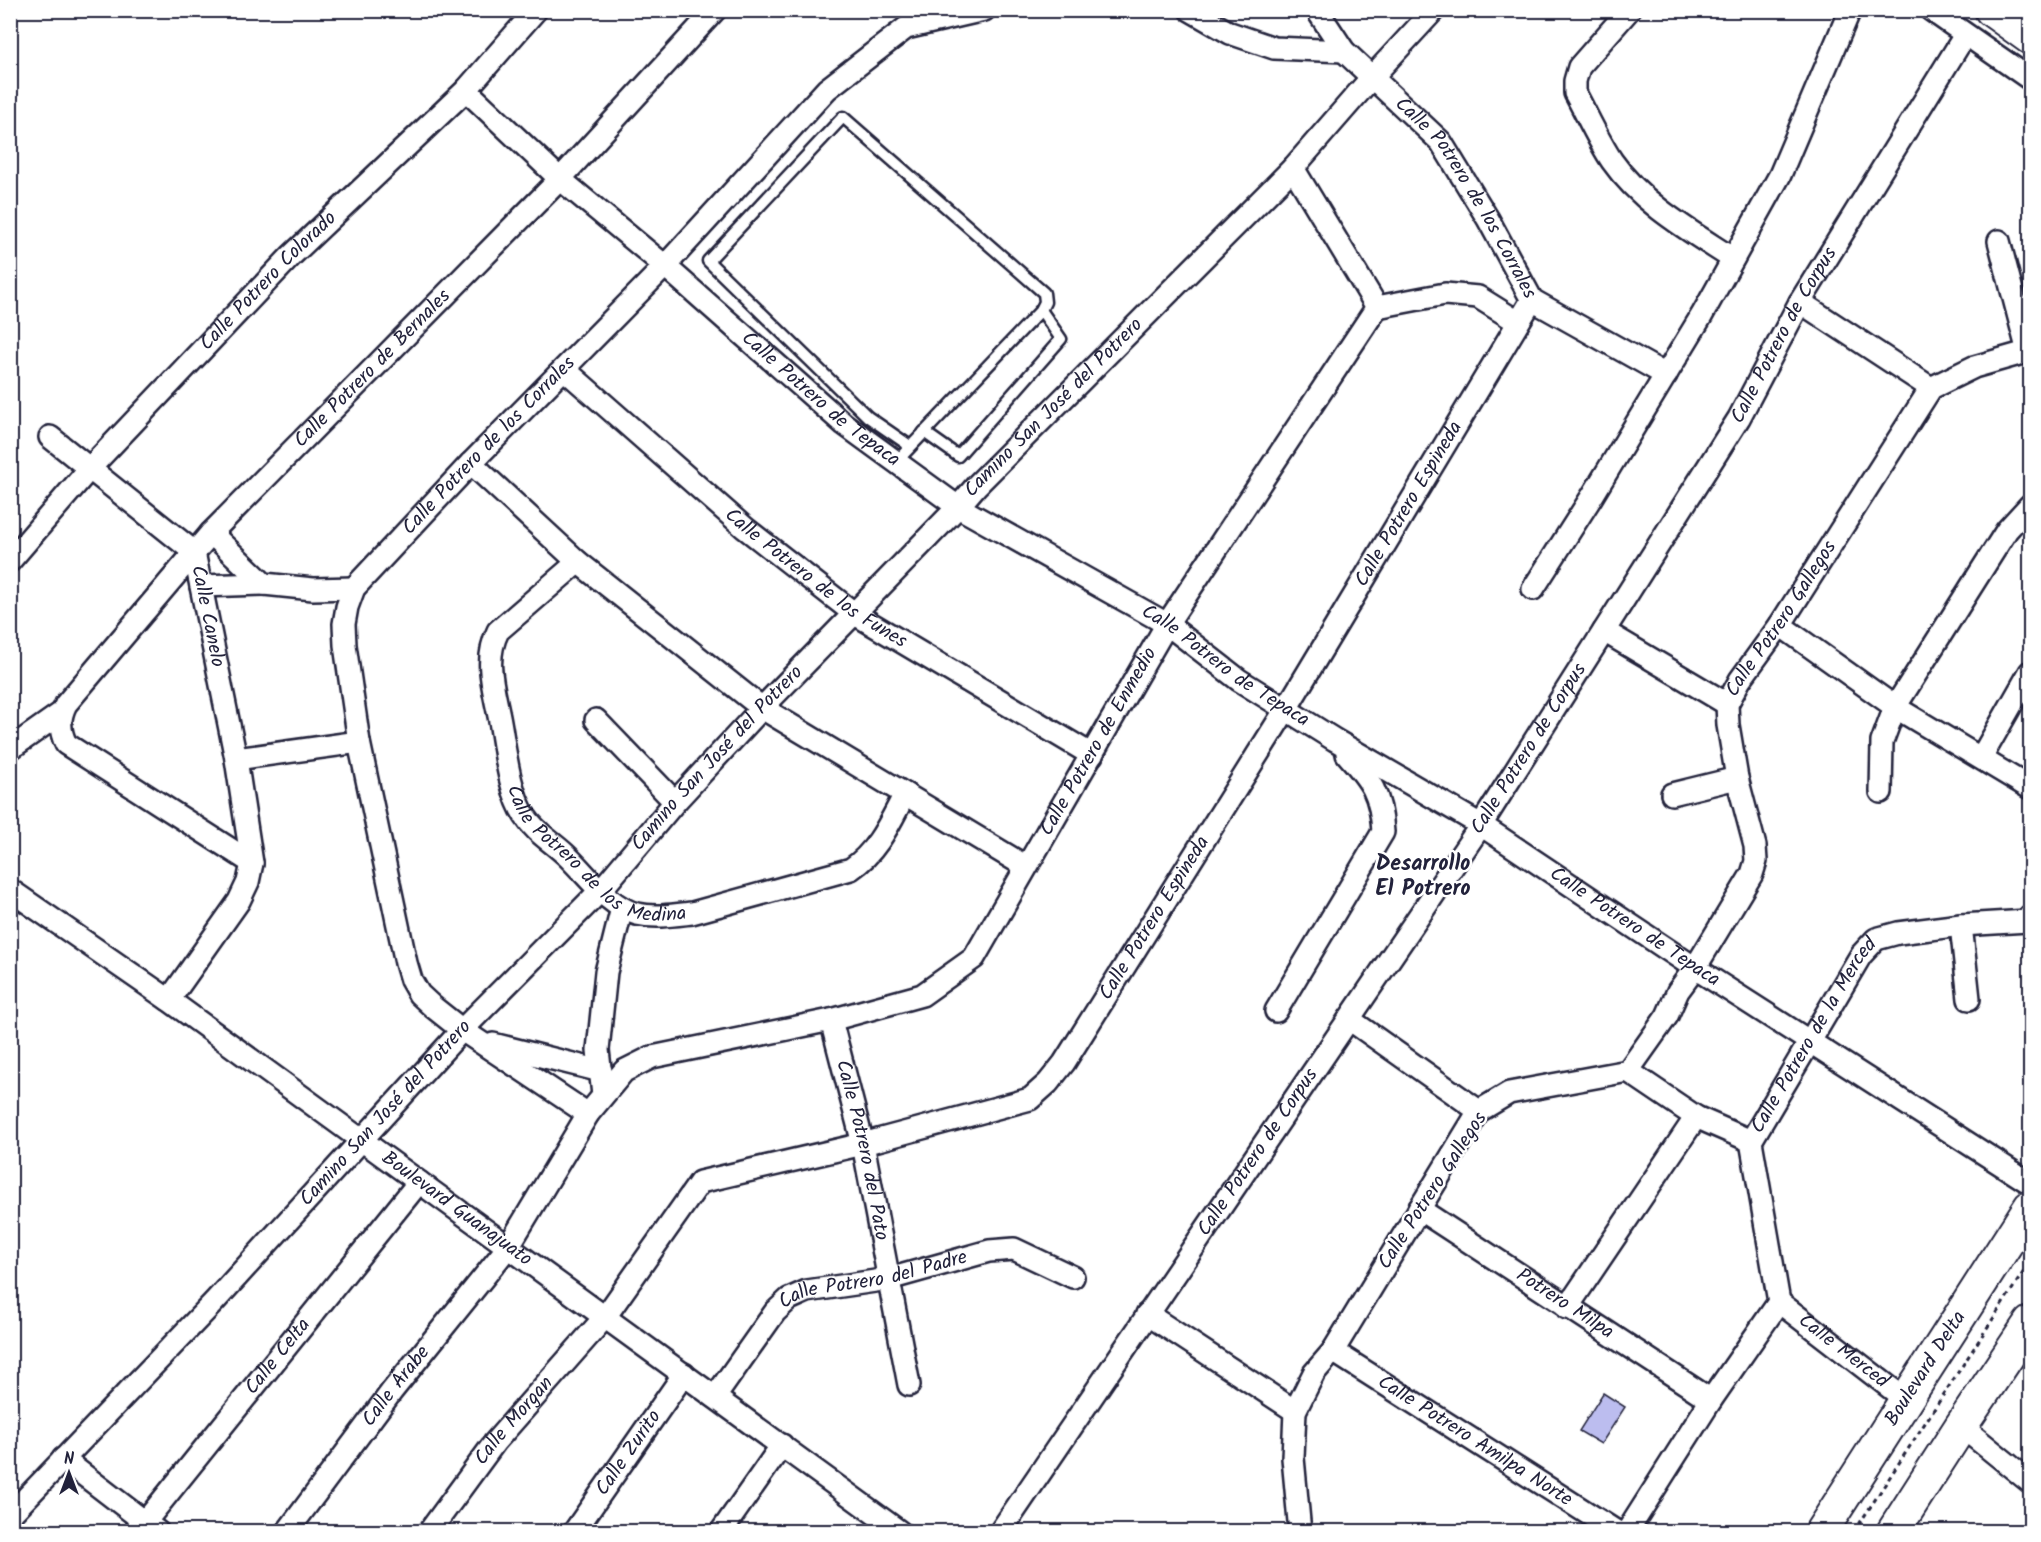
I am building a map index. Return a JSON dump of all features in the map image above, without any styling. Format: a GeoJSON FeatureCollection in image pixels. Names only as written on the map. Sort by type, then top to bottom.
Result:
{"type":"FeatureCollection","features":[{"type":"Feature","properties":{"kind":"main road"},"geometry":{"type":"LineString","coordinates":[[1991,10],[2031,38]]}},
{"type":"Feature","properties":{"kind":"main road","name":"Boulevard Delta"},"geometry":{"type":"LineString","coordinates":[[1821,1532],[2031,1207]]}},
{"type":"Feature","properties":{"kind":"main road"},"geometry":{"type":"LineString","coordinates":[[1893,1532],[1960,1426],[2031,1323]]}},
{"type":"Feature","properties":{"kind":"street","name":"Calle Potrero Colorado"},"geometry":{"type":"LineString","coordinates":[[10,561],[90,468],[291,256],[466,90],[536,10]]}},
{"type":"Feature","properties":{"kind":"street","name":"Calle Potrero de Bernales"},"geometry":{"type":"LineString","coordinates":[[10,749],[61,713],[66,704],[211,533],[560,179],[715,10]]}},
{"type":"Feature","properties":{"kind":"street","name":"Calle Potrero de los Corrales"},"geometry":{"type":"LineString","coordinates":[[470,1035],[419,994],[411,980],[406,963],[358,742],[344,624],[354,588],[471,463],[665,266],[827,89],[906,28],[984,10]]}},
{"type":"Feature","properties":{"kind":"street"},"geometry":{"type":"LineString","coordinates":[[1190,10],[1230,33],[1274,48],[1344,51]]}},
{"type":"Feature","properties":{"kind":"street","name":"Calle Potrero de los Corrales"},"geometry":{"type":"LineString","coordinates":[[1317,10],[1344,51],[1441,142],[1488,219],[1532,300],[1666,375]]}},
{"type":"Feature","properties":{"kind":"street","name":"Camino San José del Potrero"},"geometry":{"type":"LineString","coordinates":[[10,1515],[214,1302],[362,1140],[470,1035],[601,890],[675,802],[762,708],[958,507],[977,484],[1293,168],[1434,10]]}},
{"type":"Feature","properties":{"kind":"street"},"geometry":{"type":"LineString","coordinates":[[1629,10],[1579,67],[1575,81],[1575,93],[1612,161],[1642,195],[1680,224],[1733,259]]}},
{"type":"Feature","properties":{"kind":"street"},"geometry":{"type":"LineString","coordinates":[[1533,589],[1666,375],[1780,175],[1850,10]]}},
{"type":"Feature","properties":{"kind":"street"},"geometry":{"type":"LineString","coordinates":[[1931,10],[2031,79]]}},
{"type":"Feature","properties":{"kind":"street","name":"Calle Potrero de Corpus"},"geometry":{"type":"LineString","coordinates":[[1000,1532],[1481,825],[1738,418],[1800,302],[1965,35]]}},
{"type":"Feature","properties":{"kind":"street","name":"Calle Potrero de Tepaca"},"geometry":{"type":"LineString","coordinates":[[466,90],[560,179],[665,266],[844,424],[958,507],[1167,624],[1239,680],[1335,740],[1481,825],[1695,968],[2031,1183]]}},
{"type":"Feature","properties":{"kind":"street"},"geometry":{"type":"LineString","coordinates":[[1293,168],[1377,307],[1445,294],[1478,297],[1518,322]]}},
{"type":"Feature","properties":{"kind":"street"},"geometry":{"type":"LineString","coordinates":[[1800,302],[1931,388],[1974,367],[2029,351],[1999,241]]}},
{"type":"Feature","properties":{"kind":"street","name":"Calle Potrero Espineda"},"geometry":{"type":"LineString","coordinates":[[605,1317],[700,1182],[863,1144],[1030,1099],[1048,1083],[1065,1063],[1286,709],[1532,300]]}},
{"type":"Feature","properties":{"kind":"street","name":"Calle Potrero de Enmedio"},"geometry":{"type":"LineString","coordinates":[[508,1246],[588,1114],[624,1071],[652,1057],[831,1020],[922,995],[974,958],[1025,866],[1167,624],[1377,307]]}},
{"type":"Feature","properties":{"kind":"street","name":"Calle Potrero de los Funes"},"geometry":{"type":"LineString","coordinates":[[564,369],[745,528],[855,614],[1092,754]]}},
{"type":"Feature","properties":{"kind":"street","name":"Calle Potrero Gallegos"},"geometry":{"type":"LineString","coordinates":[[1300,1532],[1293,1458],[1295,1411],[1314,1373],[1333,1351],[1479,1111],[1509,1092],[1628,1071],[1667,1016],[1678,991],[1695,968],[1752,874],[1756,861],[1755,846],[1737,778],[1728,725],[1727,704],[1740,680],[1780,625],[1931,388]]}},
{"type":"Feature","properties":{"kind":"street","name":"Calle Canelo"},"geometry":{"type":"LineString","coordinates":[[50,437],[194,552],[236,759],[252,863],[248,882],[239,901],[169,1000]]}},
{"type":"Feature","properties":{"kind":"street"},"geometry":{"type":"LineString","coordinates":[[471,463],[578,562],[762,708],[1025,866]]}},
{"type":"Feature","properties":{"kind":"street"},"geometry":{"type":"LineString","coordinates":[[1881,792],[1882,742],[1895,706],[2007,530],[2031,505]]}},
{"type":"Feature","properties":{"kind":"street"},"geometry":{"type":"LineString","coordinates":[[211,533],[264,584]]}},
{"type":"Feature","properties":{"kind":"street","name":"Calle Potrero de los Medina"},"geometry":{"type":"LineString","coordinates":[[578,562],[498,632],[492,643],[490,673],[512,784],[525,816],[539,833],[564,853],[622,908],[638,914],[665,916],[692,913],[851,869],[866,860],[877,845],[905,794]]}},
{"type":"Feature","properties":{"kind":"street"},"geometry":{"type":"LineString","coordinates":[[201,586],[264,584],[313,589],[354,588]]}},
{"type":"Feature","properties":{"kind":"street"},"geometry":{"type":"LineString","coordinates":[[1780,625],[1895,706],[2031,788]]}},
{"type":"Feature","properties":{"kind":"street"},"geometry":{"type":"LineString","coordinates":[[1605,631],[1727,704]]}},
{"type":"Feature","properties":{"kind":"street"},"geometry":{"type":"LineString","coordinates":[[1981,758],[2031,672]]}},
{"type":"Feature","properties":{"kind":"street"},"geometry":{"type":"LineString","coordinates":[[61,713],[61,734],[66,744],[252,863]]}},
{"type":"Feature","properties":{"kind":"street"},"geometry":{"type":"LineString","coordinates":[[596,720],[675,802]]}},
{"type":"Feature","properties":{"kind":"street"},"geometry":{"type":"LineString","coordinates":[[1276,1011],[1383,831],[1382,810],[1370,780],[1335,740]]}},
{"type":"Feature","properties":{"kind":"street"},"geometry":{"type":"LineString","coordinates":[[236,759],[358,742]]}},
{"type":"Feature","properties":{"kind":"street"},"geometry":{"type":"LineString","coordinates":[[1672,794],[1737,778]]}},
{"type":"Feature","properties":{"kind":"street","name":"Boulevard Guanajuato"},"geometry":{"type":"LineString","coordinates":[[10,890],[169,1000],[900,1531]]}},
{"type":"Feature","properties":{"kind":"street"},"geometry":{"type":"LineString","coordinates":[[603,1095],[598,1050],[606,972],[622,908]]}},
{"type":"Feature","properties":{"kind":"street","name":"Calle Potrero de la Merced"},"geometry":{"type":"LineString","coordinates":[[1779,1302],[1751,1141],[1861,955],[1876,939],[1898,933],[2030,920]]}},
{"type":"Feature","properties":{"kind":"street"},"geometry":{"type":"LineString","coordinates":[[1961,925],[1969,999]]}},
{"type":"Feature","properties":{"kind":"street"},"geometry":{"type":"LineString","coordinates":[[1349,1019],[1479,1111]]}},
{"type":"Feature","properties":{"kind":"street","name":"Calle Potrero del Pato"},"geometry":{"type":"LineString","coordinates":[[831,1020],[863,1144],[909,1385]]}},
{"type":"Feature","properties":{"kind":"street"},"geometry":{"type":"LineString","coordinates":[[470,1035],[600,1071]]}},
{"type":"Feature","properties":{"kind":"street"},"geometry":{"type":"LineString","coordinates":[[470,1035],[588,1114]]}},
{"type":"Feature","properties":{"kind":"street"},"geometry":{"type":"LineString","coordinates":[[1628,1071],[1696,1117],[1751,1141]]}},
{"type":"Feature","properties":{"kind":"street"},"geometry":{"type":"LineString","coordinates":[[1567,1308],[1696,1117]]}},
{"type":"Feature","properties":{"kind":"street","name":"Calle Celta"},"geometry":{"type":"LineString","coordinates":[[146,1528],[419,1182]]}},
{"type":"Feature","properties":{"kind":"street","name":"Potrero Milpa"},"geometry":{"type":"LineString","coordinates":[[1419,1209],[1567,1308],[1711,1400]]}},
{"type":"Feature","properties":{"kind":"street","name":"Calle Árabe"},"geometry":{"type":"LineString","coordinates":[[287,1532],[392,1391],[508,1246]]}},
{"type":"Feature","properties":{"kind":"street","name":"Calle Potrero del Padre"},"geometry":{"type":"LineString","coordinates":[[715,1397],[775,1312],[789,1299],[807,1291],[889,1279],[989,1251],[1014,1249],[1073,1276]]}},
{"type":"Feature","properties":{"kind":"street"},"geometry":{"type":"LineString","coordinates":[[1627,1532],[1711,1400],[1779,1302]]}},
{"type":"Feature","properties":{"kind":"street","name":"Calle Merced"},"geometry":{"type":"LineString","coordinates":[[1779,1302],[1906,1400]]}},
{"type":"Feature","properties":{"kind":"street"},"geometry":{"type":"LineString","coordinates":[[1148,1314],[1295,1411]]}},
{"type":"Feature","properties":{"kind":"street","name":"Calle Morgan"},"geometry":{"type":"LineString","coordinates":[[429,1532],[495,1442],[605,1317]]}},
{"type":"Feature","properties":{"kind":"street","name":"Calle Potrero Amilpa Norte"},"geometry":{"type":"LineString","coordinates":[[1333,1351],[1617,1532]]}},
{"type":"Feature","properties":{"kind":"street","name":"Calle Zurito"},"geometry":{"type":"LineString","coordinates":[[574,1532],[684,1374]]}},
{"type":"Feature","properties":{"kind":"street"},"geometry":{"type":"LineString","coordinates":[[1960,1426],[2031,1482]]}},
{"type":"Feature","properties":{"kind":"street"},"geometry":{"type":"LineString","coordinates":[[721,1532],[782,1445]]}},
{"type":"Feature","properties":{"kind":"street"},"geometry":{"type":"LineString","coordinates":[[63,1459],[146,1528]]}},
{"type":"Feature","properties":{"kind":"lane"},"geometry":{"type":"LineString","coordinates":[[896,462],[1041,310],[1045,302],[1044,293],[843,117],[708,261],[868,417],[910,446]]}},
{"type":"Feature","properties":{"kind":"lane"},"geometry":{"type":"LineString","coordinates":[[924,432],[958,456],[1061,339],[1041,310]]}},
{"type":"Feature","properties":{"kind":"path"},"geometry":{"type":"LineString","coordinates":[[1854,1532],[2031,1262]]}},
{"type":"Feature","properties":{"kind":"building"},"geometry":{"type":"Polygon","coordinates":[[[1603,1393],[1625,1407],[1601,1444],[1579,1431],[1603,1393]]]}},
{"type":"Feature","properties":{"kind":"district","name":"Desarrollo El Potrero"},"geometry":{"type":"Point","coordinates":[1423,876]}}]}
